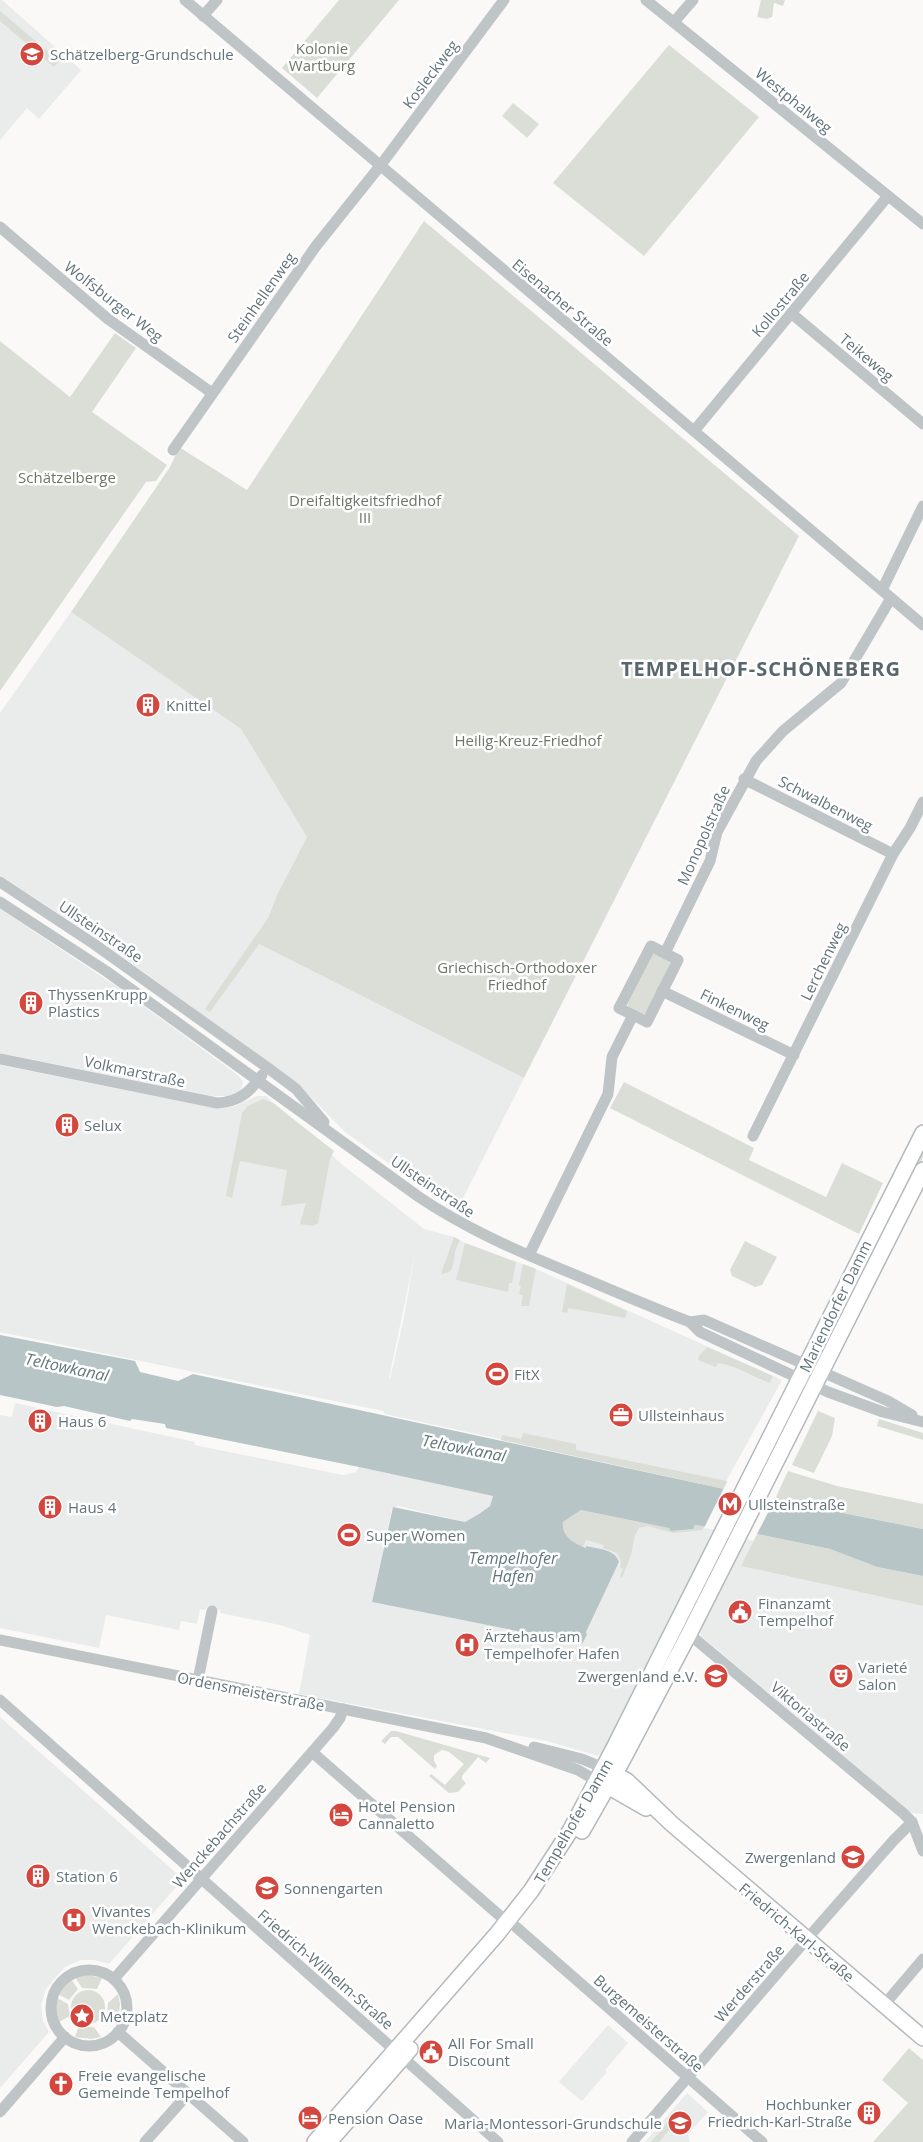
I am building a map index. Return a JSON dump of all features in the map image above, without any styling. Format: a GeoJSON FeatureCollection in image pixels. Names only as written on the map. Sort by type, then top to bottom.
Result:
{"type":"FeatureCollection","features":[{"type":"Feature","properties":{"kind":"main road","name":"Mariendorfer Damm"},"geometry":{"type":"LineString","coordinates":[[721,1534],[923,1133]]}},
{"type":"Feature","properties":{"kind":"main road","name":"Mariendorfer Damm"},"geometry":{"type":"LineString","coordinates":[[738,1538],[923,1170]]}},
{"type":"Feature","properties":{"kind":"main road","name":"Tempelhofer Damm"},"geometry":{"type":"LineString","coordinates":[[606,1777],[721,1534]]}},
{"type":"Feature","properties":{"kind":"main road","name":"Tempelhofer Damm"},"geometry":{"type":"LineString","coordinates":[[329,2142],[399,2054],[512,1924],[606,1777],[689,1634],[738,1538]]}},
{"type":"Feature","properties":{"kind":"main road","name":"Friedrich-Karl-Straße"},"geometry":{"type":"LineString","coordinates":[[606,1777],[627,1781],[672,1824],[923,2038]]}},
{"type":"Feature","properties":{"kind":"main road","name":"Tempelhofer Damm"},"geometry":{"type":"LineString","coordinates":[[315,2142],[399,2054]]}},
{"type":"Feature","properties":{"kind":"street","name":"Eisenacher Straße"},"geometry":{"type":"LineString","coordinates":[[185,0],[923,625]]}},
{"type":"Feature","properties":{"kind":"street"},"geometry":{"type":"LineString","coordinates":[[204,16],[217,0]]}},
{"type":"Feature","properties":{"kind":"street","name":"Kosleckweg"},"geometry":{"type":"LineString","coordinates":[[380,166],[504,0]]}},
{"type":"Feature","properties":{"kind":"street","name":"Westphalweg"},"geometry":{"type":"LineString","coordinates":[[646,0],[923,224]]}},
{"type":"Feature","properties":{"kind":"street"},"geometry":{"type":"LineString","coordinates":[[674,22],[693,0]]}},
{"type":"Feature","properties":{"kind":"street","name":"Steinhellenweg"},"geometry":{"type":"LineString","coordinates":[[173,450],[316,246],[380,166]]}},
{"type":"Feature","properties":{"kind":"street","name":"Kollostraße"},"geometry":{"type":"LineString","coordinates":[[694,431],[888,196]]}},
{"type":"Feature","properties":{"kind":"street","name":"Wolfsburger Weg"},"geometry":{"type":"LineString","coordinates":[[0,227],[108,319],[212,393]]}},
{"type":"Feature","properties":{"kind":"street","name":"Teikeweg"},"geometry":{"type":"LineString","coordinates":[[791,314],[923,424]]}},
{"type":"Feature","properties":{"kind":"street"},"geometry":{"type":"LineString","coordinates":[[882,590],[923,506]]}},
{"type":"Feature","properties":{"kind":"street","name":"Monopolstraße"},"geometry":{"type":"LineString","coordinates":[[665,953],[710,861],[717,832],[744,779],[776,737],[841,683],[891,598]]}},
{"type":"Feature","properties":{"kind":"street","name":"Schwalbenweg"},"geometry":{"type":"LineString","coordinates":[[744,779],[893,854]]}},
{"type":"Feature","properties":{"kind":"street","name":"Lerchenweg"},"geometry":{"type":"LineString","coordinates":[[753,1136],[893,854],[910,828],[923,802]]}},
{"type":"Feature","properties":{"kind":"street","name":"Ullsteinstraße"},"geometry":{"type":"LineString","coordinates":[[0,882],[94,944],[268,1068],[296,1090],[332,1134]]}},
{"type":"Feature","properties":{"kind":"street","name":"Ullsteinstraße"},"geometry":{"type":"LineString","coordinates":[[0,902],[106,971],[440,1211],[477,1232],[690,1322],[700,1332],[814,1386],[883,1412],[923,1421]]}},
{"type":"Feature","properties":{"kind":"street"},"geometry":{"type":"LineString","coordinates":[[651,946],[678,960],[662,991],[647,1022],[620,1008],[651,946]]}},
{"type":"Feature","properties":{"kind":"street","name":"Finkenweg"},"geometry":{"type":"LineString","coordinates":[[662,991],[794,1055]]}},
{"type":"Feature","properties":{"kind":"street"},"geometry":{"type":"LineString","coordinates":[[175,1021],[184,1007]]}},
{"type":"Feature","properties":{"kind":"street"},"geometry":{"type":"LineString","coordinates":[[529,1255],[608,1094],[612,1057],[633,1015]]}},
{"type":"Feature","properties":{"kind":"street","name":"Volkmarstraße"},"geometry":{"type":"LineString","coordinates":[[0,1059],[217,1103],[237,1100],[244,1096],[258,1081]]}},
{"type":"Feature","properties":{"kind":"street"},"geometry":{"type":"LineString","coordinates":[[258,1081],[268,1068]]}},
{"type":"Feature","properties":{"kind":"street","name":"Ullsteinstraße"},"geometry":{"type":"LineString","coordinates":[[690,1322],[704,1320],[888,1401],[923,1421]]}},
{"type":"Feature","properties":{"kind":"street"},"geometry":{"type":"LineString","coordinates":[[198,1680],[212,1611]]}},
{"type":"Feature","properties":{"kind":"street","name":"Viktoriastraße"},"geometry":{"type":"LineString","coordinates":[[689,1634],[917,1822]]}},
{"type":"Feature","properties":{"kind":"street","name":"Ordensmeisterstraße"},"geometry":{"type":"LineString","coordinates":[[0,1640],[502,1743],[558,1752],[582,1759],[606,1777]]}},
{"type":"Feature","properties":{"kind":"street","name":"Friedrich-Wilhelm-Straße"},"geometry":{"type":"LineString","coordinates":[[0,1700],[498,2142]]}},
{"type":"Feature","properties":{"kind":"street","name":"Wenckebachstraße"},"geometry":{"type":"LineString","coordinates":[[114,1979],[312,1752],[340,1718],[343,1709]]}},
{"type":"Feature","properties":{"kind":"street","name":"Burgemeisterstraße"},"geometry":{"type":"LineString","coordinates":[[312,1752],[762,2142]]}},
{"type":"Feature","properties":{"kind":"street"},"geometry":{"type":"LineString","coordinates":[[917,1822],[923,1851]]}},
{"type":"Feature","properties":{"kind":"street","name":"Werderstraße"},"geometry":{"type":"LineString","coordinates":[[632,2142],[893,1841],[917,1822]]}},
{"type":"Feature","properties":{"kind":"street"},"geometry":{"type":"LineString","coordinates":[[884,2005],[923,1959]]}},
{"type":"Feature","properties":{"kind":"street"},"geometry":{"type":"LineString","coordinates":[[88,1970],[106,1974],[114,1979],[121,1988],[126,2002],[125,2017],[118,2032],[106,2041],[92,2045],[78,2044],[65,2037],[57,2028],[52,2014],[52,1999],[60,1983],[71,1974],[88,1970]]}},
{"type":"Feature","properties":{"kind":"street"},"geometry":{"type":"LineString","coordinates":[[118,2032],[243,2142]]}},
{"type":"Feature","properties":{"kind":"street"},"geometry":{"type":"LineString","coordinates":[[0,2112],[65,2037]]}},
{"type":"Feature","properties":{"kind":"street"},"geometry":{"type":"LineString","coordinates":[[145,2142],[188,2094]]}},
{"type":"Feature","properties":{"kind":"shaded area","name":"Schätzelberg-Grundschule"},"geometry":{"type":"Polygon","coordinates":[[[0,0],[81,70],[39,119],[27,108],[0,140],[0,0]]]}},
{"type":"Feature","properties":{"kind":"shaded area"},"geometry":{"type":"Polygon","coordinates":[[[71,612],[241,729],[307,837],[277,895],[268,918],[253,941],[524,1078],[456,1212],[345,1132],[300,1086],[104,943],[0,875],[0,713],[71,612]]]}},
{"type":"Feature","properties":{"kind":"shaded area"},"geometry":{"type":"Polygon","coordinates":[[[0,909],[119,988],[239,1076],[243,1082],[241,1091],[227,1096],[213,1096],[0,1053],[0,909]]]}},
{"type":"Feature","properties":{"kind":"shaded area"},"geometry":{"type":"Polygon","coordinates":[[[0,1065],[214,1108],[232,1107],[257,1096],[266,1096],[344,1166],[424,1229],[454,1237],[465,1243],[536,1269],[782,1380],[724,1485],[518,1443],[385,1414],[383,1411],[0,1332],[0,1065]],[[415,1254],[390,1379],[403,1322],[415,1254]]]}},
{"type":"Feature","properties":{"kind":"shaded area"},"geometry":{"type":"Polygon","coordinates":[[[15,1403],[195,1442],[194,1445],[343,1475],[356,1472],[359,1467],[493,1496],[490,1506],[465,1522],[398,1506],[392,1509],[372,1602],[582,1644],[619,1562],[575,1545],[580,1510],[718,1528],[606,1750],[598,1756],[547,1741],[299,1694],[310,1635],[280,1625],[220,1613],[220,1610],[207,1607],[205,1610],[200,1609],[197,1624],[181,1621],[179,1630],[106,1615],[99,1648],[0,1628],[0,1415],[12,1417],[15,1403]]]}},
{"type":"Feature","properties":{"kind":"shaded area"},"geometry":{"type":"Polygon","coordinates":[[[745,1539],[754,1541],[741,1566],[923,1606],[923,1814],[912,1813],[903,1806],[701,1636],[700,1628],[745,1539]]]}},
{"type":"Feature","properties":{"kind":"shaded area","name":"Vivantes Wenckebach-Klinikum"},"geometry":{"type":"Polygon","coordinates":[[[0,1717],[183,1879],[109,1964],[94,1960],[81,1960],[65,1967],[56,1977],[46,1989],[41,2005],[43,2021],[49,2032],[0,2088],[0,1717]]]}},
{"type":"Feature","properties":{"kind":"shaded area"},"geometry":{"type":"Polygon","coordinates":[[[608,2025],[628,2043],[582,2101],[559,2082],[608,2025]]]}},
{"type":"Feature","properties":{"kind":"shaded area","name":"Maria-Montessori-Grundschule"},"geometry":{"type":"Polygon","coordinates":[[[687,2093],[708,2112],[688,2134],[690,2142],[645,2142],[687,2093]]]}},
{"type":"Feature","properties":{"kind":"green space","name":"Kolonie Wartburg"},"geometry":{"type":"Polygon","coordinates":[[[339,0],[399,0],[317,98],[282,68],[339,0]]]}},
{"type":"Feature","properties":{"kind":"green space"},"geometry":{"type":"Polygon","coordinates":[[[761,0],[785,0],[783,6],[774,3],[772,17],[767,19],[757,17],[761,0]]]}},
{"type":"Feature","properties":{"kind":"green space"},"geometry":{"type":"Polygon","coordinates":[[[0,11],[59,61],[54,67],[0,21],[0,11]]]}},
{"type":"Feature","properties":{"kind":"green space"},"geometry":{"type":"Polygon","coordinates":[[[669,45],[759,117],[644,256],[553,183],[669,45]]]}},
{"type":"Feature","properties":{"kind":"green space"},"geometry":{"type":"Polygon","coordinates":[[[513,103],[539,124],[527,138],[502,116],[513,103]]]}},
{"type":"Feature","properties":{"kind":"green space"},"geometry":{"type":"Polygon","coordinates":[[[424,221],[799,536],[524,1078],[259,944],[210,1012],[205,1009],[268,918],[277,895],[307,837],[241,729],[71,612],[170,467],[179,447],[247,490],[424,221]]]}},
{"type":"Feature","properties":{"kind":"green space","name":"Schätzelberge"},"geometry":{"type":"Polygon","coordinates":[[[115,333],[136,348],[92,412],[167,465],[156,481],[146,482],[0,691],[0,341],[70,397],[115,333]]]}},
{"type":"Feature","properties":{"kind":"green space"},"geometry":{"type":"Polygon","coordinates":[[[656,953],[669,959],[670,964],[646,1013],[643,1014],[628,1006],[627,1002],[652,954],[656,953]]]}},
{"type":"Feature","properties":{"kind":"green space"},"geometry":{"type":"Polygon","coordinates":[[[624,1082],[754,1148],[749,1160],[826,1197],[842,1163],[883,1183],[859,1234],[610,1108],[624,1082]]]}},
{"type":"Feature","properties":{"kind":"green space"},"geometry":{"type":"Polygon","coordinates":[[[263,1099],[273,1103],[334,1151],[330,1159],[318,1223],[313,1226],[300,1224],[306,1203],[281,1206],[287,1170],[240,1161],[232,1198],[226,1196],[242,1113],[248,1106],[263,1099]]]}},
{"type":"Feature","properties":{"kind":"green space"},"geometry":{"type":"Polygon","coordinates":[[[923,1146],[923,1157],[824,1356],[818,1353],[923,1146]]]}},
{"type":"Feature","properties":{"kind":"green space"},"geometry":{"type":"Polygon","coordinates":[[[454,1237],[460,1240],[455,1252],[453,1266],[449,1272],[441,1274],[454,1237]]]}},
{"type":"Feature","properties":{"kind":"green space"},"geometry":{"type":"Polygon","coordinates":[[[745,1241],[777,1257],[762,1285],[755,1287],[732,1276],[730,1270],[745,1241]]]}},
{"type":"Feature","properties":{"kind":"green space"},"geometry":{"type":"Polygon","coordinates":[[[465,1243],[516,1262],[512,1283],[509,1283],[508,1292],[456,1280],[465,1243]]]}},
{"type":"Feature","properties":{"kind":"green space"},"geometry":{"type":"Polygon","coordinates":[[[523,1264],[536,1269],[529,1306],[521,1306],[523,1295],[519,1294],[523,1264]]]}},
{"type":"Feature","properties":{"kind":"green space"},"geometry":{"type":"Polygon","coordinates":[[[567,1284],[627,1311],[625,1318],[568,1308],[567,1313],[562,1312],[567,1284]]]}},
{"type":"Feature","properties":{"kind":"green space"},"geometry":{"type":"Polygon","coordinates":[[[707,1347],[773,1376],[770,1383],[725,1364],[718,1363],[716,1367],[698,1360],[707,1347]]]}},
{"type":"Feature","properties":{"kind":"green space"},"geometry":{"type":"Polygon","coordinates":[[[818,1411],[835,1418],[832,1436],[814,1473],[792,1465],[818,1411]]]}},
{"type":"Feature","properties":{"kind":"green space"},"geometry":{"type":"Polygon","coordinates":[[[879,1419],[923,1433],[923,1440],[877,1426],[879,1419]]]}},
{"type":"Feature","properties":{"kind":"green space"},"geometry":{"type":"Polygon","coordinates":[[[523,1433],[576,1444],[576,1450],[727,1481],[724,1489],[501,1440],[502,1435],[521,1439],[523,1433]]]}},
{"type":"Feature","properties":{"kind":"green space"},"geometry":{"type":"Polygon","coordinates":[[[788,1471],[837,1486],[923,1504],[923,1529],[775,1499],[788,1471]]]}},
{"type":"Feature","properties":{"kind":"green space"},"geometry":{"type":"Polygon","coordinates":[[[581,1510],[669,1528],[672,1531],[693,1529],[695,1525],[705,1526],[702,1530],[673,1533],[648,1526],[639,1528],[635,1535],[631,1555],[622,1578],[620,1576],[623,1569],[620,1567],[621,1561],[617,1553],[603,1548],[604,1545],[586,1540],[583,1547],[575,1544],[564,1531],[563,1522],[581,1510]]]}},
{"type":"Feature","properties":{"kind":"green space"},"geometry":{"type":"Polygon","coordinates":[[[757,1534],[830,1549],[877,1567],[923,1576],[923,1606],[741,1566],[757,1534]]]}},
{"type":"Feature","properties":{"kind":"green space"},"geometry":{"type":"Polygon","coordinates":[[[391,1731],[490,1758],[486,1763],[478,1757],[462,1776],[466,1783],[458,1792],[449,1793],[429,1776],[431,1774],[445,1785],[464,1764],[449,1752],[442,1750],[434,1755],[434,1761],[437,1766],[435,1769],[398,1737],[391,1737],[385,1744],[381,1741],[391,1731]]]}},
{"type":"Feature","properties":{"kind":"green space"},"geometry":{"type":"Polygon","coordinates":[[[88,1975],[102,1978],[97,1989],[82,1988],[75,1977],[88,1975]]]}},
{"type":"Feature","properties":{"kind":"green space"},"geometry":{"type":"Polygon","coordinates":[[[71,1979],[78,1989],[69,2000],[58,1994],[62,1987],[71,1979]]]}},
{"type":"Feature","properties":{"kind":"green space"},"geometry":{"type":"Polygon","coordinates":[[[88,1990],[100,1995],[105,2007],[100,2019],[88,2024],[76,2019],[71,2007],[76,1995],[88,1990]]]}},
{"type":"Feature","properties":{"kind":"green space"},"geometry":{"type":"Polygon","coordinates":[[[118,1994],[120,2004],[118,2020],[107,2015],[108,2003],[118,1994]]]}},
{"type":"Feature","properties":{"kind":"green space"},"geometry":{"type":"Polygon","coordinates":[[[57,1998],[68,2004],[70,2016],[59,2022],[55,2008],[57,1998]]]}},
{"type":"Feature","properties":{"kind":"green space"},"geometry":{"type":"Polygon","coordinates":[[[79,2026],[94,2027],[101,2037],[91,2039],[75,2037],[79,2026]]]}},
{"type":"Feature","properties":{"kind":"green space"},"geometry":{"type":"Polygon","coordinates":[[[909,2048],[923,2060],[923,2142],[873,2142],[908,2103],[882,2080],[909,2048]]]}},
{"type":"Feature","properties":{"kind":"green space"},"geometry":{"type":"Polygon","coordinates":[[[672,2117],[687,2129],[683,2133],[673,2125],[659,2142],[651,2142],[672,2117]]]}},
{"type":"Feature","properties":{"kind":"water"},"geometry":{"type":"Polygon","coordinates":[[[0,1335],[135,1361],[140,1372],[178,1381],[193,1374],[724,1489],[923,1529],[923,1576],[877,1567],[830,1549],[757,1534],[695,1525],[693,1529],[671,1531],[669,1528],[581,1510],[563,1522],[566,1535],[573,1542],[586,1548],[586,1546],[601,1549],[614,1554],[619,1562],[582,1644],[372,1602],[393,1507],[465,1522],[490,1506],[493,1496],[166,1428],[165,1424],[132,1419],[130,1421],[64,1406],[57,1407],[0,1395],[0,1335]]]}},
{"type":"Feature","properties":{"kind":"pier"},"geometry":{"type":"Polygon","coordinates":[[[725,1486],[776,1497],[756,1536],[704,1528],[725,1486]]]}},
{"type":"Feature","properties":{"kind":"place","name":"Schätzelberg-Grundschule"},"geometry":{"type":"Point","coordinates":[32,54]}},
{"type":"Feature","properties":{"kind":"place","name":"Knittel"},"geometry":{"type":"Point","coordinates":[148,705]}},
{"type":"Feature","properties":{"kind":"place","name":"ThyssenKrupp Plastics"},"geometry":{"type":"Point","coordinates":[31,1003]}},
{"type":"Feature","properties":{"kind":"place","name":"Selux"},"geometry":{"type":"Point","coordinates":[67,1125]}},
{"type":"Feature","properties":{"kind":"place","name":"FitX"},"geometry":{"type":"Point","coordinates":[497,1374]}},
{"type":"Feature","properties":{"kind":"place","name":"Ullsteinhaus"},"geometry":{"type":"Point","coordinates":[621,1415]}},
{"type":"Feature","properties":{"kind":"place","name":"Haus 6"},"geometry":{"type":"Point","coordinates":[40,1421]}},
{"type":"Feature","properties":{"kind":"place","name":"Ullsteinstraße"},"geometry":{"type":"Point","coordinates":[730,1504]}},
{"type":"Feature","properties":{"kind":"place","name":"Haus 4"},"geometry":{"type":"Point","coordinates":[50,1507]}},
{"type":"Feature","properties":{"kind":"place","name":"Super Women"},"geometry":{"type":"Point","coordinates":[349,1535]}},
{"type":"Feature","properties":{"kind":"place","name":"Finanzamt Tempelhof"},"geometry":{"type":"Point","coordinates":[740,1612]}},
{"type":"Feature","properties":{"kind":"place","name":"Ärztehaus am Tempelhofer Hafen"},"geometry":{"type":"Point","coordinates":[467,1645]}},
{"type":"Feature","properties":{"kind":"place","name":"Zwergenland e.V."},"geometry":{"type":"Point","coordinates":[716,1676]}},
{"type":"Feature","properties":{"kind":"place","name":"Varieté Salon"},"geometry":{"type":"Point","coordinates":[841,1676]}},
{"type":"Feature","properties":{"kind":"place","name":"Hotel Pension Cannaletto"},"geometry":{"type":"Point","coordinates":[341,1815]}},
{"type":"Feature","properties":{"kind":"place","name":"Zwergenland"},"geometry":{"type":"Point","coordinates":[853,1857]}},
{"type":"Feature","properties":{"kind":"place","name":"Station 6"},"geometry":{"type":"Point","coordinates":[38,1876]}},
{"type":"Feature","properties":{"kind":"place","name":"Sonnengarten"},"geometry":{"type":"Point","coordinates":[267,1888]}},
{"type":"Feature","properties":{"kind":"place","name":"Vivantes Wenckebach-Klinikum"},"geometry":{"type":"Point","coordinates":[74,1920]}},
{"type":"Feature","properties":{"kind":"place","name":"Metzplatz"},"geometry":{"type":"Point","coordinates":[82,2016]}},
{"type":"Feature","properties":{"kind":"place","name":"All For Small Discount"},"geometry":{"type":"Point","coordinates":[431,2052]}},
{"type":"Feature","properties":{"kind":"place","name":"Freie evangelische Gemeinde Tempelhof"},"geometry":{"type":"Point","coordinates":[61,2084]}},
{"type":"Feature","properties":{"kind":"place","name":"Hochbunker Friedrich-Karl-Straße"},"geometry":{"type":"Point","coordinates":[869,2113]}},
{"type":"Feature","properties":{"kind":"place","name":"Pension Oase"},"geometry":{"type":"Point","coordinates":[310,2118]}},
{"type":"Feature","properties":{"kind":"place","name":"Maria-Montessori-Grundschule"},"geometry":{"type":"Point","coordinates":[680,2123]}},
{"type":"Feature","properties":{"kind":"district","name":"TEMPELHOF-SCHÖNEBERG"},"geometry":{"type":"Point","coordinates":[761,668]}},
{"type":"Feature","properties":{"kind":"park label","name":"Dreifaltigkeitsfriedhof III"},"geometry":{"type":"Point","coordinates":[365,508]}},
{"type":"Feature","properties":{"kind":"park label","name":"Heilig-Kreuz-Friedhof"},"geometry":{"type":"Point","coordinates":[528,740]}},
{"type":"Feature","properties":{"kind":"park label","name":"Griechisch-Orthodoxer Friedhof"},"geometry":{"type":"Point","coordinates":[517,976]}},
{"type":"Feature","properties":{"kind":"water label","name":"Teltowkanal"},"geometry":{"type":"Point","coordinates":[67,1367]}},
{"type":"Feature","properties":{"kind":"water label","name":"Teltowkanal"},"geometry":{"type":"Point","coordinates":[464,1448]}},
{"type":"Feature","properties":{"kind":"water label","name":"Tempelhofer Hafen"},"geometry":{"type":"Point","coordinates":[513,1567]}}]}
